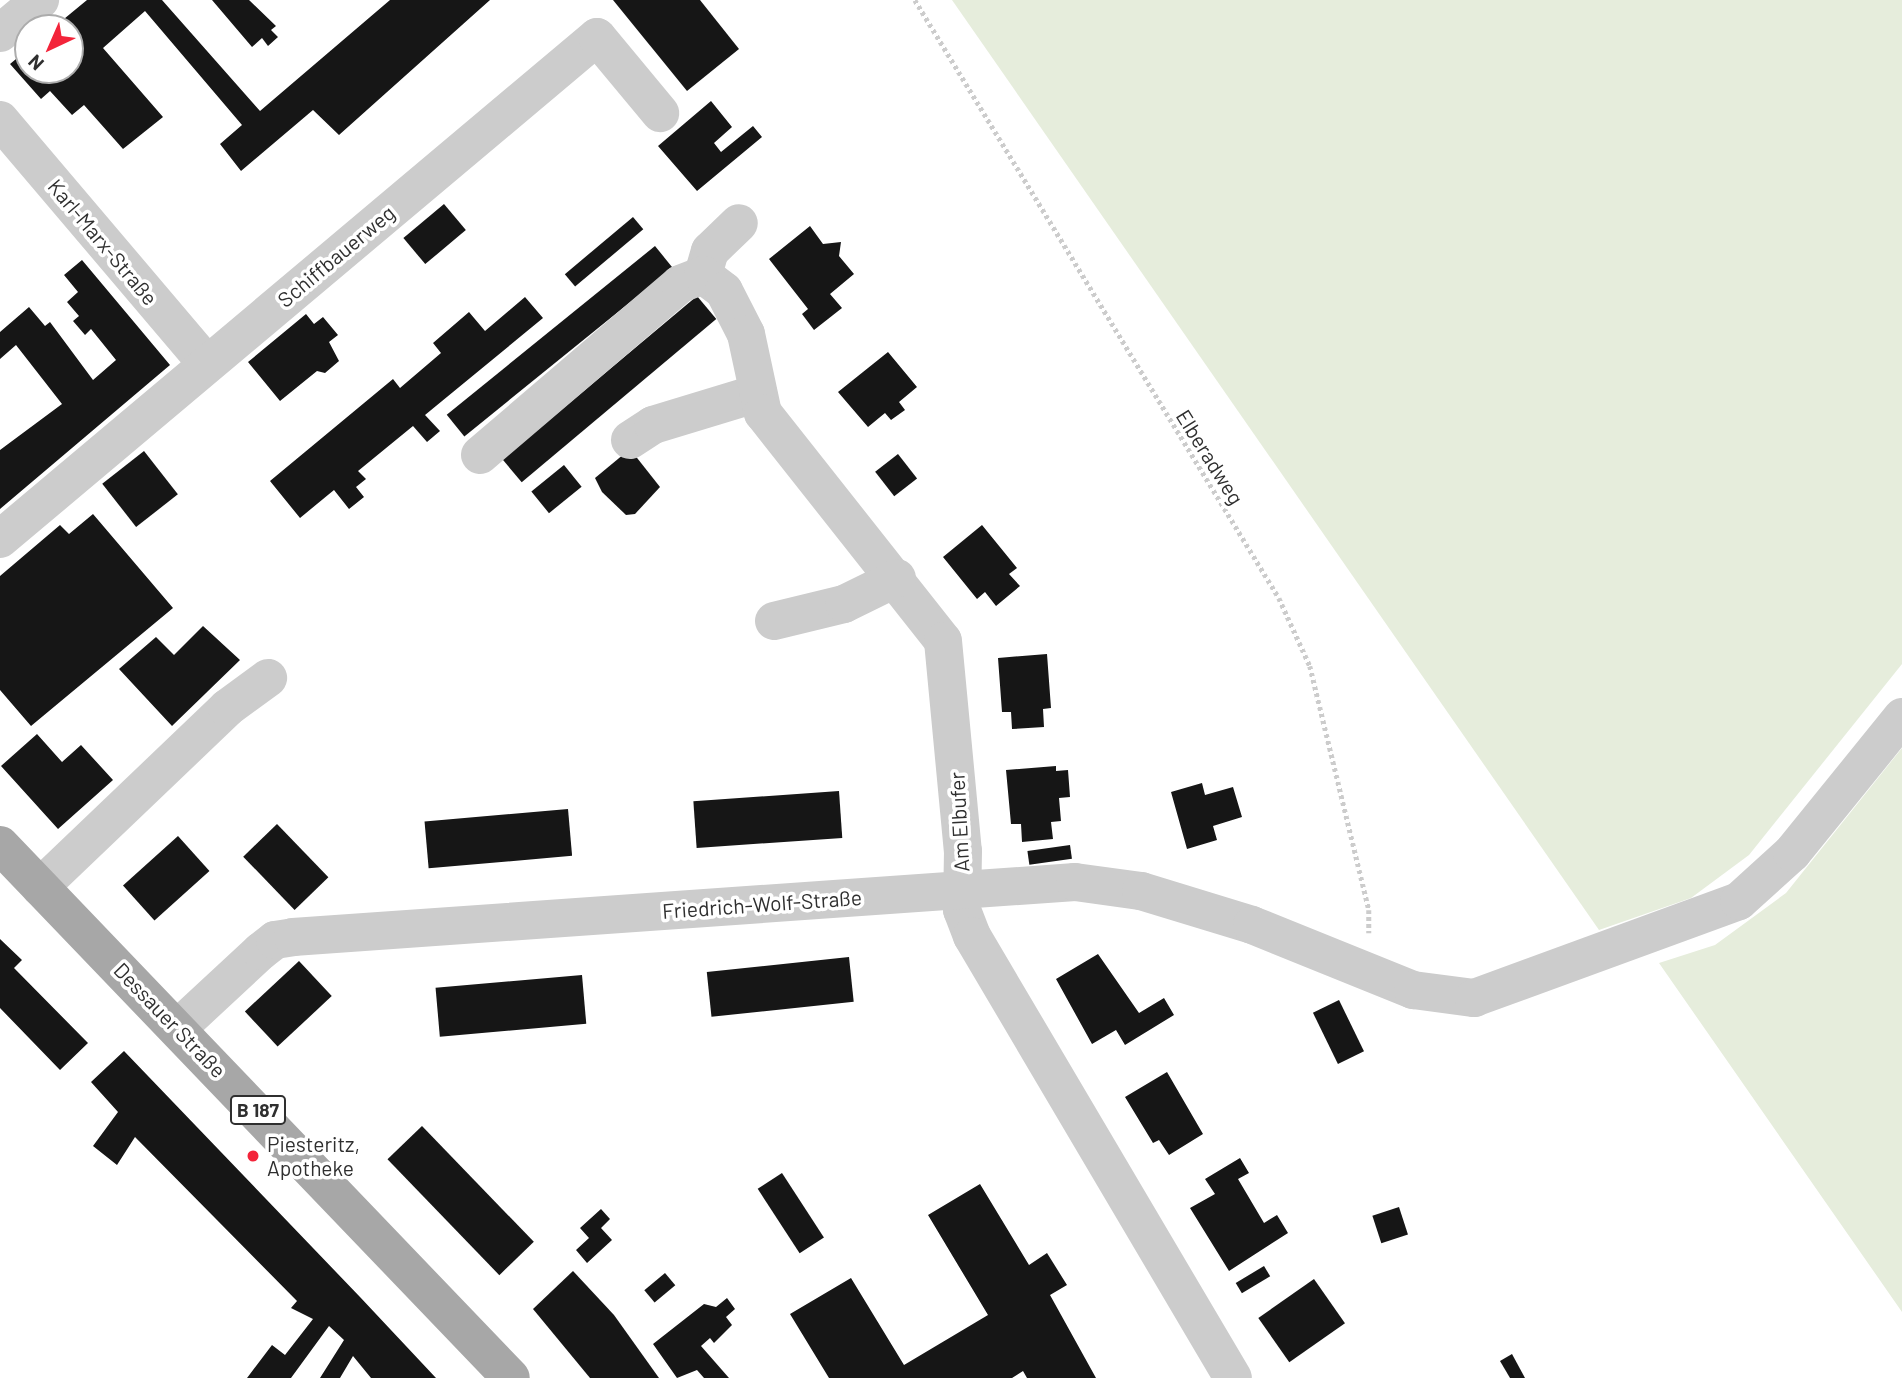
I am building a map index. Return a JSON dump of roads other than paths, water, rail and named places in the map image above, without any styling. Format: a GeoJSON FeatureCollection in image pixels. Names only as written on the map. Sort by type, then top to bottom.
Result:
{"type":"FeatureCollection","features":[{"type":"Feature","properties":{"kind":"main road","name":"Dessauer Straße"},"geometry":{"type":"LineString","coordinates":[[2,851],[178,1028],[511,1378]]}},
{"type":"Feature","properties":{"kind":"street"},"geometry":{"type":"LineString","coordinates":[[0,33],[40,0]]}},
{"type":"Feature","properties":{"kind":"street","name":"Schiffbauerweg"},"geometry":{"type":"LineString","coordinates":[[0,539],[597,37],[660,113]]}},
{"type":"Feature","properties":{"kind":"street","name":"Karl-Marx-Straße"},"geometry":{"type":"LineString","coordinates":[[0,120],[220,354]]}},
{"type":"Feature","properties":{"kind":"street"},"geometry":{"type":"LineString","coordinates":[[480,455],[680,284],[703,275],[710,251],[739,223]]}},
{"type":"Feature","properties":{"kind":"street","name":"Am Elbufer"},"geometry":{"type":"LineString","coordinates":[[703,275],[714,280],[734,308],[758,393],[772,428],[933,623],[947,656],[962,911],[972,936],[1233,1378]]}},
{"type":"Feature","properties":{"kind":"street"},"geometry":{"type":"LineString","coordinates":[[631,440],[653,425],[758,393]]}},
{"type":"Feature","properties":{"kind":"street"},"geometry":{"type":"LineString","coordinates":[[774,621],[844,604],[897,578]]}},
{"type":"Feature","properties":{"kind":"street"},"geometry":{"type":"LineString","coordinates":[[40,887],[227,708],[268,678]]}},
{"type":"Feature","properties":{"kind":"street","name":"Friedrich-Wolf-Straße"},"geometry":{"type":"LineString","coordinates":[[178,1028],[275,940],[962,887],[1075,882],[1141,891],[1252,925],[1365,972],[1443,998],[1474,998],[1739,901],[1792,853],[1902,717]]}},
{"type":"Feature","properties":{"kind":"place","name":"Piesteritz, Apotheke"},"geometry":{"type":"Point","coordinates":[253,1156]}}]}
